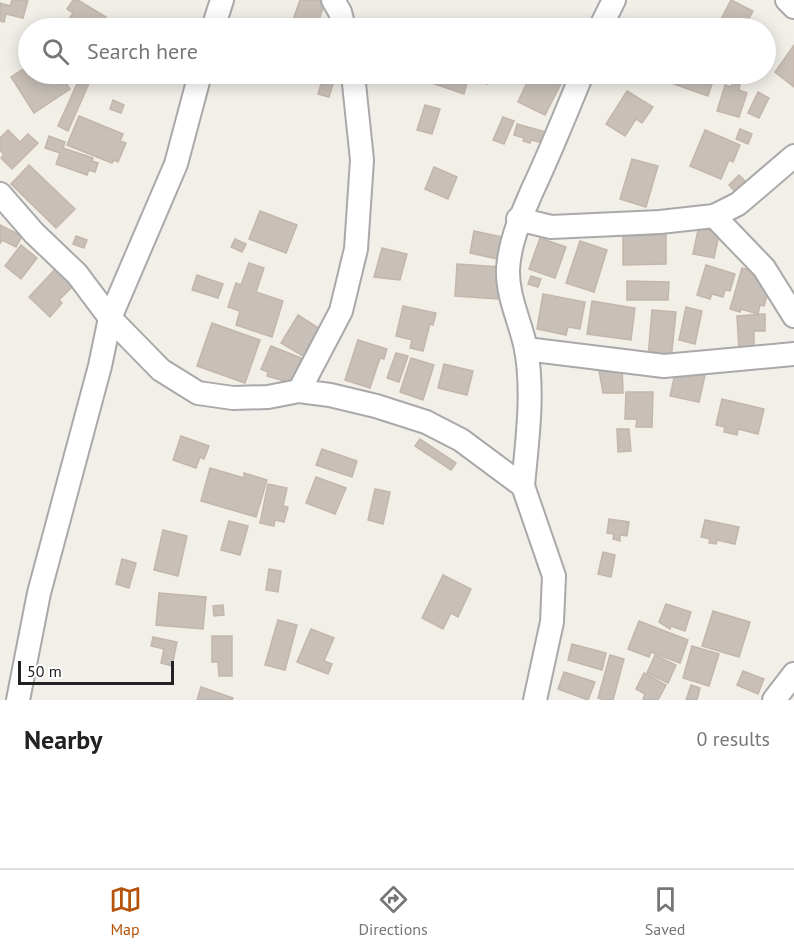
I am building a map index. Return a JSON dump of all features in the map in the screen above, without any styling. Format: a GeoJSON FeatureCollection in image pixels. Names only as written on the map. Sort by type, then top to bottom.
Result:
{"type":"FeatureCollection","features":[{"type":"Feature","properties":{"kind":"street"},"geometry":{"type":"LineString","coordinates":[[216,18],[222,0]]}},
{"type":"Feature","properties":{"kind":"street"},"geometry":{"type":"LineString","coordinates":[[333,0],[342,18]]}},
{"type":"Feature","properties":{"kind":"street"},"geometry":{"type":"LineString","coordinates":[[605,18],[614,0]]}},
{"type":"Feature","properties":{"kind":"street"},"geometry":{"type":"LineString","coordinates":[[786,0],[794,7]]}},
{"type":"Feature","properties":{"kind":"street"},"geometry":{"type":"LineString","coordinates":[[18,700],[39,593],[100,366],[110,318],[176,164],[197,84]]}},
{"type":"Feature","properties":{"kind":"street"},"geometry":{"type":"LineString","coordinates":[[299,391],[341,311],[356,249],[362,160],[354,84]]}},
{"type":"Feature","properties":{"kind":"street"},"geometry":{"type":"LineString","coordinates":[[542,697],[552,622],[554,576],[524,486],[528,425],[526,349],[513,307],[508,271],[518,219],[532,192],[578,84]]}},
{"type":"Feature","properties":{"kind":"street"},"geometry":{"type":"LineString","coordinates":[[518,219],[551,226],[660,222],[714,216],[738,204],[794,156]]}},
{"type":"Feature","properties":{"kind":"street"},"geometry":{"type":"LineString","coordinates":[[0,194],[34,233],[77,274],[110,318],[161,370],[198,393],[233,398],[268,397],[299,391],[330,395],[426,422],[461,440],[524,486]]}},
{"type":"Feature","properties":{"kind":"street"},"geometry":{"type":"LineString","coordinates":[[714,216],[764,268],[794,316]]}},
{"type":"Feature","properties":{"kind":"street"},"geometry":{"type":"LineString","coordinates":[[526,349],[664,366],[794,354]]}},
{"type":"Feature","properties":{"kind":"street"},"geometry":{"type":"LineString","coordinates":[[774,700],[794,674]]}},
{"type":"Feature","properties":{"kind":"building"},"geometry":{"type":"Polygon","coordinates":[[[12,0],[28,0],[23,18],[6,14],[4,22],[0,21],[0,3],[10,6],[12,0]]]}},
{"type":"Feature","properties":{"kind":"building"},"geometry":{"type":"Polygon","coordinates":[[[73,0],[78,0],[106,17],[70,18],[73,13],[67,9],[73,0]]]}},
{"type":"Feature","properties":{"kind":"building"},"geometry":{"type":"Polygon","coordinates":[[[300,0],[326,0],[320,18],[294,18],[300,0]]]}},
{"type":"Feature","properties":{"kind":"building"},"geometry":{"type":"Polygon","coordinates":[[[731,0],[753,11],[749,18],[722,18],[731,0]]]}},
{"type":"Feature","properties":{"kind":"building"},"geometry":{"type":"Polygon","coordinates":[[[794,45],[794,87],[776,71],[794,45]]]}},
{"type":"Feature","properties":{"kind":"building"},"geometry":{"type":"Polygon","coordinates":[[[18,72],[18,84],[67,84],[70,89],[34,113],[11,77],[18,72]]]}},
{"type":"Feature","properties":{"kind":"building"},"geometry":{"type":"Polygon","coordinates":[[[77,84],[89,84],[68,131],[58,126],[77,84]]]}},
{"type":"Feature","properties":{"kind":"building"},"geometry":{"type":"Polygon","coordinates":[[[321,84],[333,84],[329,97],[318,94],[321,84]]]}},
{"type":"Feature","properties":{"kind":"building"},"geometry":{"type":"Polygon","coordinates":[[[435,84],[467,84],[464,94],[435,84]]]}},
{"type":"Feature","properties":{"kind":"building"},"geometry":{"type":"Polygon","coordinates":[[[526,84],[561,84],[545,115],[518,102],[526,84]]]}},
{"type":"Feature","properties":{"kind":"building"},"geometry":{"type":"Polygon","coordinates":[[[674,84],[712,84],[708,96],[674,84]]]}},
{"type":"Feature","properties":{"kind":"building"},"geometry":{"type":"Polygon","coordinates":[[[732,84],[740,84],[739,90],[747,93],[739,117],[717,111],[725,85],[731,87],[732,84]]]}},
{"type":"Feature","properties":{"kind":"building"},"geometry":{"type":"Polygon","coordinates":[[[627,91],[653,107],[642,123],[636,119],[625,136],[606,124],[627,91]]]}},
{"type":"Feature","properties":{"kind":"building"},"geometry":{"type":"Polygon","coordinates":[[[758,92],[769,98],[759,118],[748,113],[758,92]]]}},
{"type":"Feature","properties":{"kind":"building"},"geometry":{"type":"Polygon","coordinates":[[[113,100],[124,105],[121,113],[110,109],[113,100]]]}},
{"type":"Feature","properties":{"kind":"building"},"geometry":{"type":"Polygon","coordinates":[[[425,105],[440,109],[432,134],[417,130],[425,105]]]}},
{"type":"Feature","properties":{"kind":"building"},"geometry":{"type":"Polygon","coordinates":[[[79,116],[123,134],[120,141],[126,143],[118,162],[114,160],[112,163],[67,145],[79,116]]]}},
{"type":"Feature","properties":{"kind":"building"},"geometry":{"type":"Polygon","coordinates":[[[503,117],[514,121],[504,144],[493,140],[503,117]]]}},
{"type":"Feature","properties":{"kind":"building"},"geometry":{"type":"Polygon","coordinates":[[[517,124],[546,132],[543,143],[531,140],[530,143],[514,135],[517,124]]]}},
{"type":"Feature","properties":{"kind":"building"},"geometry":{"type":"Polygon","coordinates":[[[740,129],[752,134],[748,144],[736,139],[740,129]]]}},
{"type":"Feature","properties":{"kind":"building"},"geometry":{"type":"Polygon","coordinates":[[[8,130],[20,142],[28,134],[38,143],[12,169],[1,158],[4,155],[0,150],[0,138],[8,130]]]}},
{"type":"Feature","properties":{"kind":"building"},"geometry":{"type":"Polygon","coordinates":[[[705,130],[740,145],[733,162],[729,160],[721,179],[690,166],[705,130]]]}},
{"type":"Feature","properties":{"kind":"building"},"geometry":{"type":"Polygon","coordinates":[[[49,136],[65,142],[63,148],[93,158],[92,161],[98,163],[95,172],[89,170],[87,175],[56,164],[60,153],[45,148],[49,136]]]}},
{"type":"Feature","properties":{"kind":"building"},"geometry":{"type":"Polygon","coordinates":[[[632,159],[658,166],[646,207],[620,199],[632,159]]]}},
{"type":"Feature","properties":{"kind":"building"},"geometry":{"type":"Polygon","coordinates":[[[29,165],[75,209],[56,228],[11,184],[29,165]]]}},
{"type":"Feature","properties":{"kind":"building"},"geometry":{"type":"Polygon","coordinates":[[[434,167],[457,177],[448,199],[425,189],[434,167]]]}},
{"type":"Feature","properties":{"kind":"building"},"geometry":{"type":"Polygon","coordinates":[[[739,175],[748,184],[737,194],[729,185],[739,175]]]}},
{"type":"Feature","properties":{"kind":"building"},"geometry":{"type":"Polygon","coordinates":[[[260,211],[297,225],[286,253],[249,239],[260,211]]]}},
{"type":"Feature","properties":{"kind":"building"},"geometry":{"type":"Polygon","coordinates":[[[700,221],[721,226],[714,258],[693,254],[700,221]]]}},
{"type":"Feature","properties":{"kind":"building"},"geometry":{"type":"Polygon","coordinates":[[[0,225],[22,236],[16,247],[2,240],[0,244],[0,225]]]}},
{"type":"Feature","properties":{"kind":"building"},"geometry":{"type":"Polygon","coordinates":[[[474,231],[507,238],[502,260],[470,253],[474,231]]]}},
{"type":"Feature","properties":{"kind":"building"},"geometry":{"type":"Polygon","coordinates":[[[666,235],[666,264],[623,265],[623,236],[666,235]]]}},
{"type":"Feature","properties":{"kind":"building"},"geometry":{"type":"Polygon","coordinates":[[[76,236],[87,240],[84,248],[73,244],[76,236]]]}},
{"type":"Feature","properties":{"kind":"building"},"geometry":{"type":"Polygon","coordinates":[[[540,238],[566,247],[555,278],[529,269],[540,238]]]}},
{"type":"Feature","properties":{"kind":"building"},"geometry":{"type":"Polygon","coordinates":[[[235,239],[246,244],[242,252],[231,247],[235,239]]]}},
{"type":"Feature","properties":{"kind":"building"},"geometry":{"type":"Polygon","coordinates":[[[580,241],[607,250],[594,292],[566,283],[580,241]]]}},
{"type":"Feature","properties":{"kind":"building"},"geometry":{"type":"Polygon","coordinates":[[[21,245],[37,258],[21,279],[5,266],[21,245]]]}},
{"type":"Feature","properties":{"kind":"building"},"geometry":{"type":"Polygon","coordinates":[[[382,248],[407,254],[400,280],[374,277],[382,248]]]}},
{"type":"Feature","properties":{"kind":"building"},"geometry":{"type":"Polygon","coordinates":[[[249,263],[264,268],[256,292],[283,301],[272,337],[236,325],[240,311],[228,307],[236,283],[241,285],[249,263]]]}},
{"type":"Feature","properties":{"kind":"building"},"geometry":{"type":"Polygon","coordinates":[[[457,264],[500,267],[498,299],[455,296],[457,264]]]}},
{"type":"Feature","properties":{"kind":"building"},"geometry":{"type":"Polygon","coordinates":[[[59,265],[77,282],[59,300],[62,303],[50,317],[29,297],[59,265]]]}},
{"type":"Feature","properties":{"kind":"building"},"geometry":{"type":"Polygon","coordinates":[[[706,265],[735,274],[730,291],[725,290],[723,297],[712,294],[710,299],[697,295],[706,265]]]}},
{"type":"Feature","properties":{"kind":"building"},"geometry":{"type":"Polygon","coordinates":[[[742,268],[764,275],[760,286],[769,288],[764,306],[760,305],[758,314],[741,309],[740,312],[730,309],[742,268]]]}},
{"type":"Feature","properties":{"kind":"building"},"geometry":{"type":"Polygon","coordinates":[[[197,275],[223,284],[218,298],[192,290],[197,275]]]}},
{"type":"Feature","properties":{"kind":"building"},"geometry":{"type":"Polygon","coordinates":[[[531,276],[541,279],[538,287],[528,284],[531,276]]]}},
{"type":"Feature","properties":{"kind":"building"},"geometry":{"type":"Polygon","coordinates":[[[627,281],[669,282],[668,300],[627,300],[627,281]]]}},
{"type":"Feature","properties":{"kind":"building"},"geometry":{"type":"Polygon","coordinates":[[[543,294],[585,302],[580,329],[568,327],[566,335],[537,329],[543,294]]]}},
{"type":"Feature","properties":{"kind":"building"},"geometry":{"type":"Polygon","coordinates":[[[592,301],[635,308],[631,340],[587,334],[592,301]]]}},
{"type":"Feature","properties":{"kind":"building"},"geometry":{"type":"Polygon","coordinates":[[[403,306],[436,313],[433,325],[430,324],[423,351],[410,348],[412,340],[396,336],[403,306]]]}},
{"type":"Feature","properties":{"kind":"building"},"geometry":{"type":"Polygon","coordinates":[[[686,307],[702,311],[695,344],[679,340],[686,307]]]}},
{"type":"Feature","properties":{"kind":"building"},"geometry":{"type":"Polygon","coordinates":[[[652,310],[676,312],[671,360],[648,358],[652,310]]]}},
{"type":"Feature","properties":{"kind":"building"},"geometry":{"type":"Polygon","coordinates":[[[765,314],[765,331],[754,331],[754,350],[739,351],[737,316],[765,314]]]}},
{"type":"Feature","properties":{"kind":"building"},"geometry":{"type":"Polygon","coordinates":[[[298,315],[320,329],[309,345],[314,348],[308,359],[281,343],[298,315]]]}},
{"type":"Feature","properties":{"kind":"building"},"geometry":{"type":"Polygon","coordinates":[[[212,323],[260,340],[245,383],[197,366],[212,323]]]}},
{"type":"Feature","properties":{"kind":"building"},"geometry":{"type":"Polygon","coordinates":[[[358,340],[387,349],[384,359],[380,358],[370,388],[345,380],[358,340]]]}},
{"type":"Feature","properties":{"kind":"building"},"geometry":{"type":"Polygon","coordinates":[[[271,346],[301,358],[291,383],[267,376],[268,372],[261,369],[271,346]]]}},
{"type":"Feature","properties":{"kind":"building"},"geometry":{"type":"Polygon","coordinates":[[[396,353],[408,356],[399,382],[387,378],[396,353]]]}},
{"type":"Feature","properties":{"kind":"building"},"geometry":{"type":"Polygon","coordinates":[[[411,358],[434,365],[423,400],[400,392],[411,358]]]}},
{"type":"Feature","properties":{"kind":"building"},"geometry":{"type":"Polygon","coordinates":[[[444,364],[473,371],[467,395],[438,388],[444,364]]]}},
{"type":"Feature","properties":{"kind":"building"},"geometry":{"type":"Polygon","coordinates":[[[622,364],[623,393],[603,393],[598,365],[622,364]]]}},
{"type":"Feature","properties":{"kind":"building"},"geometry":{"type":"Polygon","coordinates":[[[676,369],[705,375],[699,402],[670,396],[676,369]]]}},
{"type":"Feature","properties":{"kind":"building"},"geometry":{"type":"Polygon","coordinates":[[[626,392],[653,392],[652,427],[636,427],[637,419],[625,419],[626,392]]]}},
{"type":"Feature","properties":{"kind":"building"},"geometry":{"type":"Polygon","coordinates":[[[722,399],[764,409],[758,434],[738,429],[737,435],[724,432],[725,427],[716,425],[722,399]]]}},
{"type":"Feature","properties":{"kind":"building"},"geometry":{"type":"Polygon","coordinates":[[[617,429],[629,429],[631,451],[618,452],[617,429]]]}},
{"type":"Feature","properties":{"kind":"building"},"geometry":{"type":"Polygon","coordinates":[[[181,436],[209,446],[204,459],[200,457],[196,468],[173,460],[181,436]]]}},
{"type":"Feature","properties":{"kind":"building"},"geometry":{"type":"Polygon","coordinates":[[[420,439],[456,463],[451,470],[415,446],[420,439]]]}},
{"type":"Feature","properties":{"kind":"building"},"geometry":{"type":"Polygon","coordinates":[[[322,449],[357,461],[352,477],[316,465],[322,449]]]}},
{"type":"Feature","properties":{"kind":"building"},"geometry":{"type":"Polygon","coordinates":[[[210,468],[244,478],[244,473],[267,480],[256,517],[201,501],[210,468]]]}},
{"type":"Feature","properties":{"kind":"building"},"geometry":{"type":"Polygon","coordinates":[[[316,477],[346,488],[335,514],[306,503],[316,477]]]}},
{"type":"Feature","properties":{"kind":"building"},"geometry":{"type":"Polygon","coordinates":[[[268,484],[287,488],[283,506],[288,507],[284,522],[275,520],[274,526],[260,523],[268,484]]]}},
{"type":"Feature","properties":{"kind":"building"},"geometry":{"type":"Polygon","coordinates":[[[375,489],[390,492],[383,524],[368,520],[375,489]]]}},
{"type":"Feature","properties":{"kind":"building"},"geometry":{"type":"Polygon","coordinates":[[[609,519],[629,522],[627,536],[620,535],[620,541],[613,539],[614,534],[607,533],[609,519]]]}},
{"type":"Feature","properties":{"kind":"building"},"geometry":{"type":"Polygon","coordinates":[[[705,520],[739,527],[735,544],[717,540],[716,544],[709,543],[710,539],[701,537],[705,520]]]}},
{"type":"Feature","properties":{"kind":"building"},"geometry":{"type":"Polygon","coordinates":[[[229,521],[248,526],[240,555],[221,550],[229,521]]]}},
{"type":"Feature","properties":{"kind":"building"},"geometry":{"type":"Polygon","coordinates":[[[163,530],[187,536],[178,576],[154,570],[163,530]]]}},
{"type":"Feature","properties":{"kind":"building"},"geometry":{"type":"Polygon","coordinates":[[[603,552],[615,555],[611,577],[598,574],[603,552]]]}},
{"type":"Feature","properties":{"kind":"building"},"geometry":{"type":"Polygon","coordinates":[[[122,559],[136,563],[129,588],[116,584],[122,559]]]}},
{"type":"Feature","properties":{"kind":"building"},"geometry":{"type":"Polygon","coordinates":[[[269,569],[281,571],[278,592],[266,590],[269,569]]]}},
{"type":"Feature","properties":{"kind":"building"},"geometry":{"type":"Polygon","coordinates":[[[443,575],[471,589],[458,617],[451,613],[443,629],[422,618],[443,575]]]}},
{"type":"Feature","properties":{"kind":"building"},"geometry":{"type":"Polygon","coordinates":[[[159,593],[206,597],[203,629],[156,625],[159,593]]]}},
{"type":"Feature","properties":{"kind":"building"},"geometry":{"type":"Polygon","coordinates":[[[666,604],[691,612],[685,631],[671,626],[670,629],[659,622],[666,604]]]}},
{"type":"Feature","properties":{"kind":"building"},"geometry":{"type":"Polygon","coordinates":[[[223,605],[224,615],[214,616],[213,606],[223,605]]]}},
{"type":"Feature","properties":{"kind":"building"},"geometry":{"type":"Polygon","coordinates":[[[713,611],[750,622],[739,657],[702,646],[713,611]]]}},
{"type":"Feature","properties":{"kind":"building"},"geometry":{"type":"Polygon","coordinates":[[[278,620],[297,625],[285,670],[265,665],[278,620]]]}},
{"type":"Feature","properties":{"kind":"building"},"geometry":{"type":"Polygon","coordinates":[[[639,621],[688,640],[680,663],[651,652],[649,657],[628,649],[639,621]]]}},
{"type":"Feature","properties":{"kind":"building"},"geometry":{"type":"Polygon","coordinates":[[[311,629],[334,638],[324,661],[332,664],[328,674],[297,662],[311,629]]]}},
{"type":"Feature","properties":{"kind":"building"},"geometry":{"type":"Polygon","coordinates":[[[212,636],[232,636],[232,676],[219,676],[218,662],[212,662],[212,636]]]}},
{"type":"Feature","properties":{"kind":"building"},"geometry":{"type":"Polygon","coordinates":[[[153,637],[177,642],[172,666],[161,663],[164,649],[151,646],[153,637]]]}},
{"type":"Feature","properties":{"kind":"building"},"geometry":{"type":"Polygon","coordinates":[[[572,644],[606,653],[602,670],[568,660],[572,644]]]}},
{"type":"Feature","properties":{"kind":"building"},"geometry":{"type":"Polygon","coordinates":[[[692,646],[719,654],[709,686],[683,678],[692,646]]]}},
{"type":"Feature","properties":{"kind":"building"},"geometry":{"type":"Polygon","coordinates":[[[610,655],[624,659],[613,700],[605,700],[598,698],[610,655]]]}},
{"type":"Feature","properties":{"kind":"building"},"geometry":{"type":"Polygon","coordinates":[[[655,655],[676,665],[668,683],[647,673],[655,655]]]}},
{"type":"Feature","properties":{"kind":"building"},"geometry":{"type":"Polygon","coordinates":[[[743,671],[764,679],[758,694],[737,685],[743,671]]]}},
{"type":"Feature","properties":{"kind":"building"},"geometry":{"type":"Polygon","coordinates":[[[564,672],[595,682],[588,700],[558,689],[564,672]]]}},
{"type":"Feature","properties":{"kind":"building"},"geometry":{"type":"Polygon","coordinates":[[[644,673],[666,685],[658,700],[643,699],[645,694],[636,689],[644,673]]]}},
{"type":"Feature","properties":{"kind":"building"},"geometry":{"type":"Polygon","coordinates":[[[691,685],[700,688],[697,700],[686,700],[691,685]]]}},
{"type":"Feature","properties":{"kind":"building"},"geometry":{"type":"Polygon","coordinates":[[[201,687],[233,698],[232,700],[197,700],[201,687]]]}}]}
